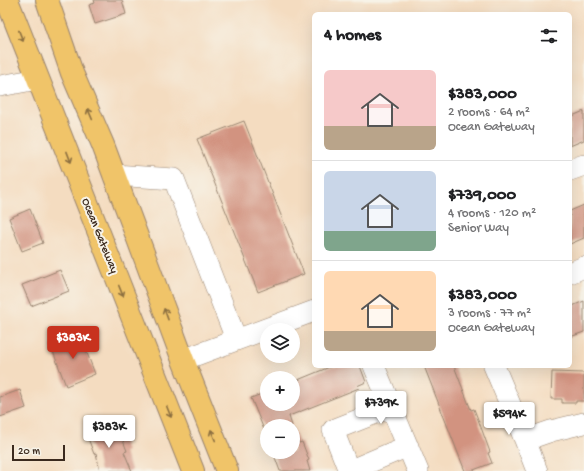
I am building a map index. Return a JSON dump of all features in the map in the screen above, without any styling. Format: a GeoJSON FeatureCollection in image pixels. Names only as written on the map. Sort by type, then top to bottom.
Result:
{"type":"FeatureCollection","features":[{"type":"Feature","properties":{"kind":"main road","name":"Ocean Gateway"},"geometry":{"type":"LineString","coordinates":[[7,0],[193,471]]}},
{"type":"Feature","properties":{"kind":"main road"},"geometry":{"type":"LineString","coordinates":[[47,0],[72,73],[114,175],[183,360],[227,471]]}},
{"type":"Feature","properties":{"kind":"street"},"geometry":{"type":"LineString","coordinates":[[0,86],[38,79]]}},
{"type":"Feature","properties":{"kind":"street"},"geometry":{"type":"LineString","coordinates":[[572,169],[584,165]]}},
{"type":"Feature","properties":{"kind":"street"},"geometry":{"type":"LineString","coordinates":[[114,175],[174,179],[236,339]]}},
{"type":"Feature","properties":{"kind":"street"},"geometry":{"type":"LineString","coordinates":[[572,272],[584,267]]}},
{"type":"Feature","properties":{"kind":"street"},"geometry":{"type":"LineString","coordinates":[[183,360],[312,312]]}},
{"type":"Feature","properties":{"kind":"street"},"geometry":{"type":"LineString","coordinates":[[375,368],[418,471]]}},
{"type":"Feature","properties":{"kind":"street"},"geometry":{"type":"LineString","coordinates":[[495,368],[537,471]]}},
{"type":"Feature","properties":{"kind":"street"},"geometry":{"type":"LineString","coordinates":[[391,407],[333,430],[348,471],[408,446]]}},
{"type":"Feature","properties":{"kind":"street"},"geometry":{"type":"LineString","coordinates":[[525,440],[550,431],[584,423]]}},
{"type":"Feature","properties":{"kind":"building"},"geometry":{"type":"Polygon","coordinates":[[[94,0],[122,0],[126,14],[95,24],[89,5],[95,3],[94,0]]]}},
{"type":"Feature","properties":{"kind":"building"},"geometry":{"type":"Polygon","coordinates":[[[584,111],[584,140],[572,145],[572,116],[584,111]]]}},
{"type":"Feature","properties":{"kind":"building"},"geometry":{"type":"Polygon","coordinates":[[[244,121],[304,274],[258,292],[197,139],[244,121]]]}},
{"type":"Feature","properties":{"kind":"building"},"geometry":{"type":"Polygon","coordinates":[[[584,205],[584,238],[572,243],[572,210],[584,205]]]}},
{"type":"Feature","properties":{"kind":"building"},"geometry":{"type":"Polygon","coordinates":[[[30,209],[43,243],[22,251],[9,218],[30,209]]]}},
{"type":"Feature","properties":{"kind":"building"},"geometry":{"type":"Polygon","coordinates":[[[60,270],[69,291],[31,306],[22,285],[60,270]]]}},
{"type":"Feature","properties":{"kind":"building"},"geometry":{"type":"Polygon","coordinates":[[[584,301],[584,332],[572,336],[572,306],[584,301]]]}},
{"type":"Feature","properties":{"kind":"building"},"geometry":{"type":"Polygon","coordinates":[[[79,335],[95,374],[66,386],[51,346],[79,335]]]}},
{"type":"Feature","properties":{"kind":"building"},"geometry":{"type":"Polygon","coordinates":[[[327,368],[361,368],[366,382],[357,386],[359,388],[289,416],[290,419],[260,420],[251,398],[260,395],[260,411],[300,411],[300,379],[327,368]]]}},
{"type":"Feature","properties":{"kind":"building"},"geometry":{"type":"Polygon","coordinates":[[[425,368],[455,368],[471,410],[474,409],[490,452],[488,453],[492,463],[471,471],[465,471],[425,368]]]}},
{"type":"Feature","properties":{"kind":"building"},"geometry":{"type":"Polygon","coordinates":[[[552,372],[584,373],[584,401],[576,401],[576,403],[562,403],[562,399],[551,399],[552,372]]]}},
{"type":"Feature","properties":{"kind":"building"},"geometry":{"type":"Polygon","coordinates":[[[20,390],[26,408],[0,417],[0,397],[20,390]]]}},
{"type":"Feature","properties":{"kind":"building"},"geometry":{"type":"Polygon","coordinates":[[[116,422],[127,451],[124,452],[132,471],[100,471],[96,453],[94,454],[86,433],[116,422]]]}},
{"type":"Feature","properties":{"kind":"building"},"geometry":{"type":"Polygon","coordinates":[[[302,442],[309,460],[307,461],[310,471],[280,471],[276,459],[300,459],[300,443],[302,442]]]}}]}
